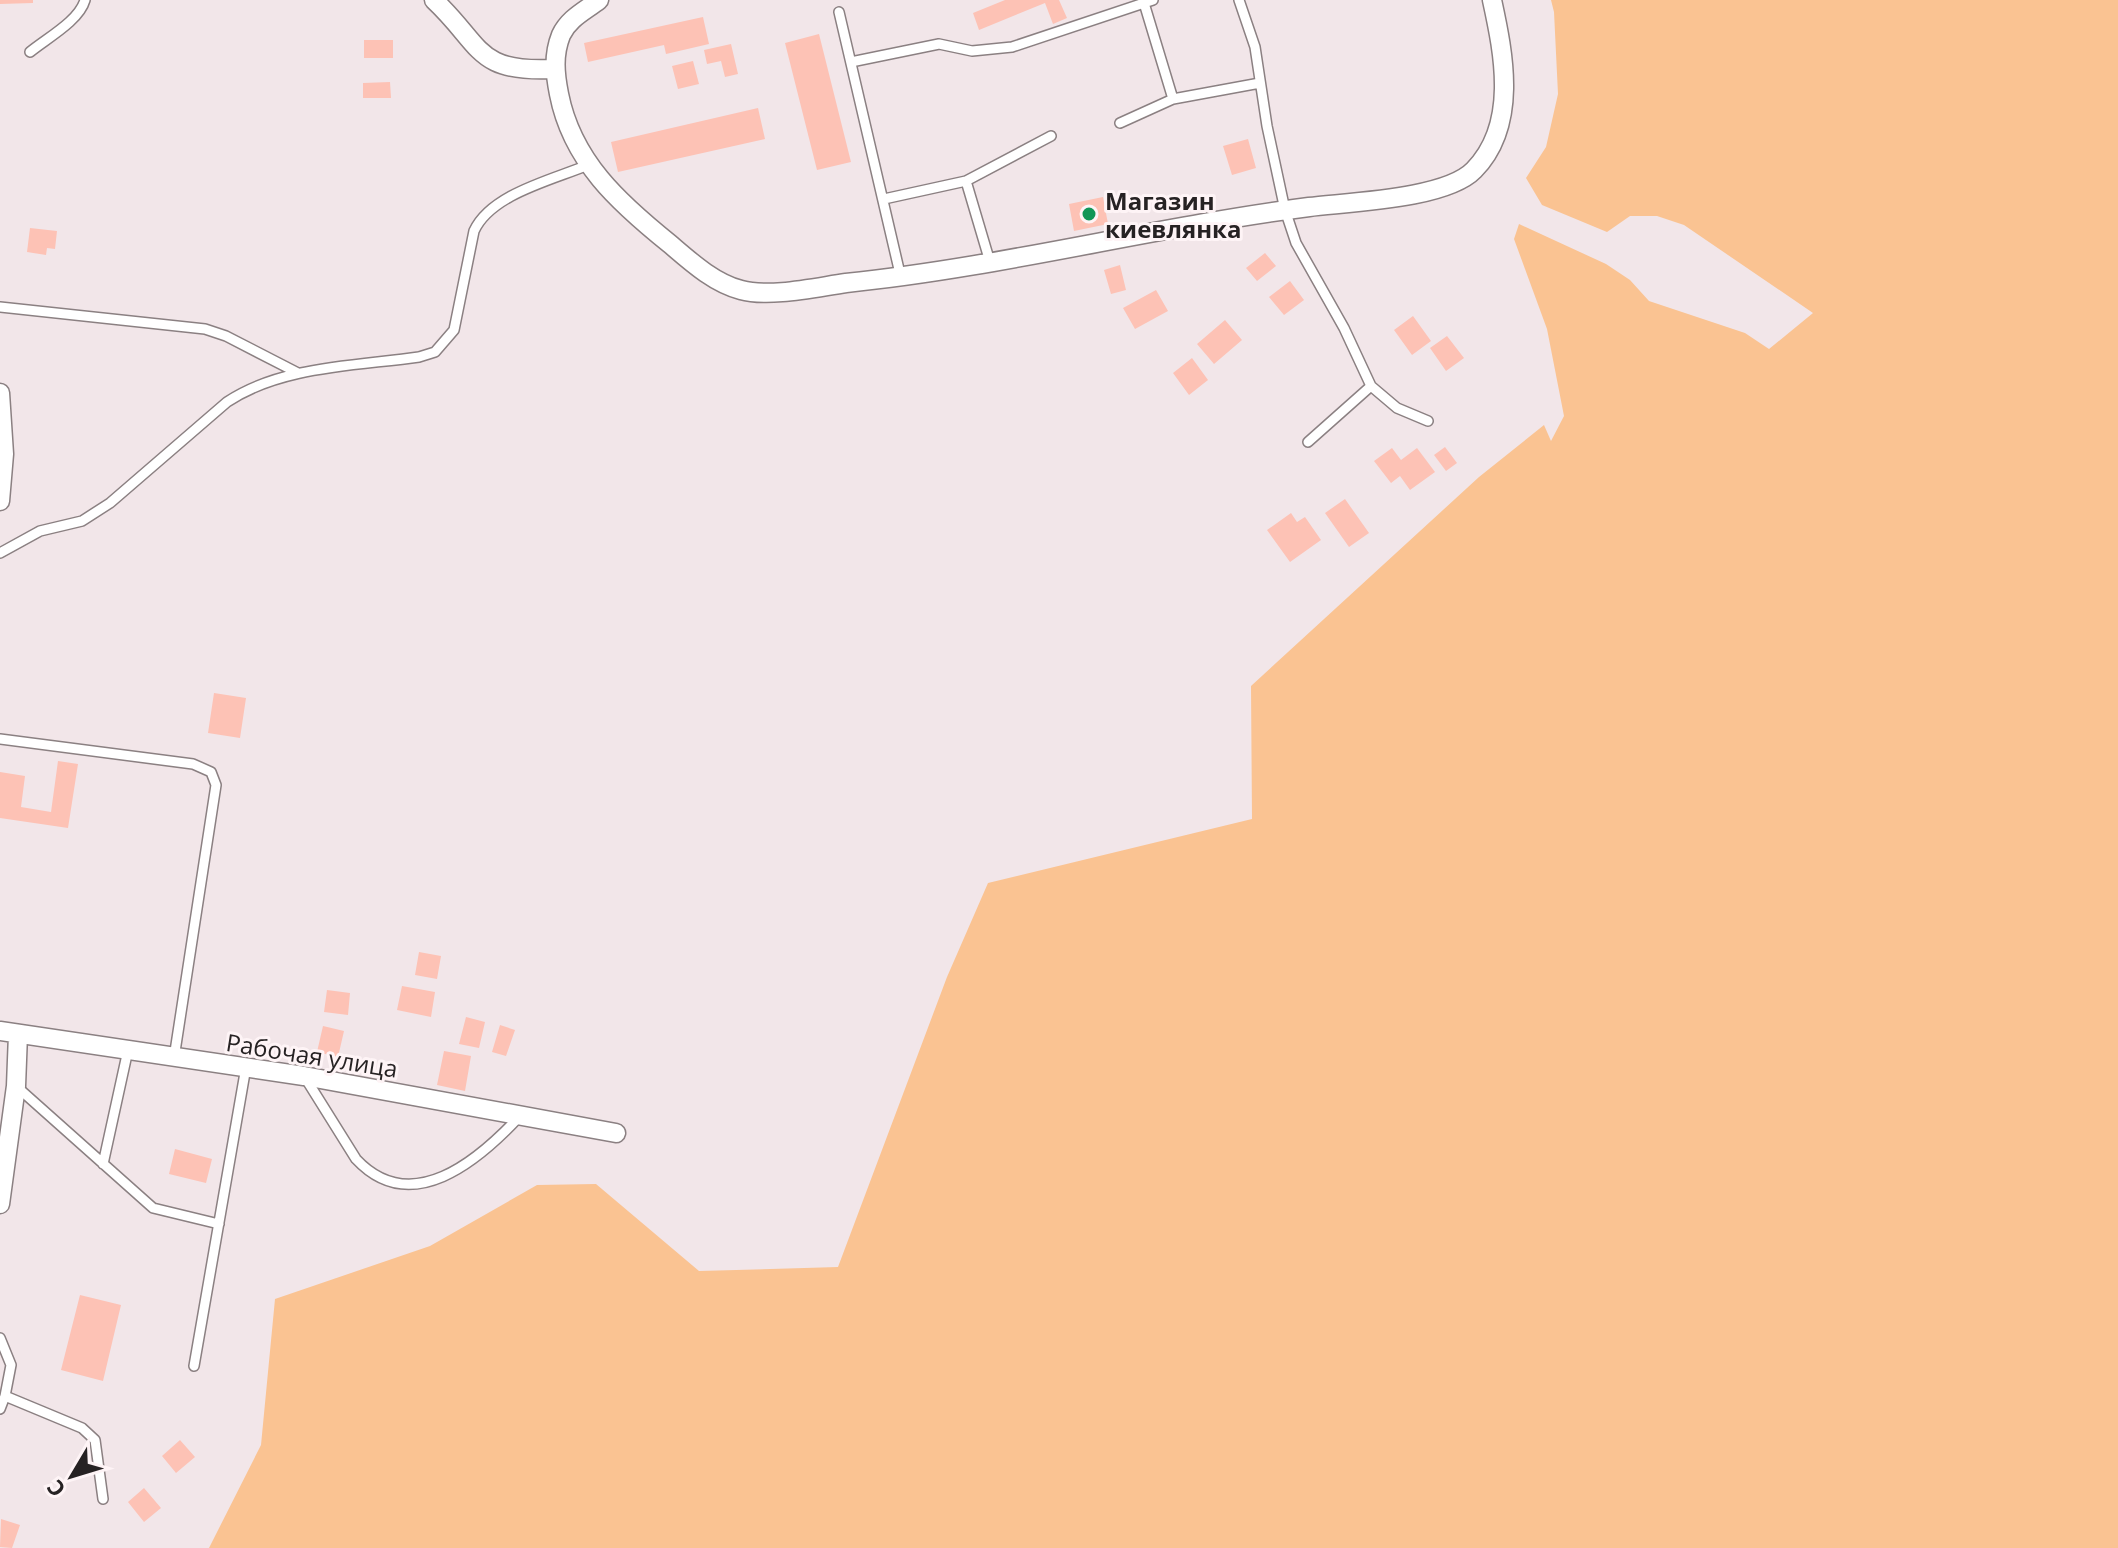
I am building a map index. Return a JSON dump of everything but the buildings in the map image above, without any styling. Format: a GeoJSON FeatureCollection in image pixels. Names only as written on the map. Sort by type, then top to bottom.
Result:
{"type":"FeatureCollection","features":[{"type":"Feature","properties":{"kind":"street"},"geometry":{"type":"LineString","coordinates":[[434,0],[484,56],[503,66],[526,70],[554,69]]}},
{"type":"Feature","properties":{"kind":"street"},"geometry":{"type":"LineString","coordinates":[[599,0],[579,13],[562,32],[554,69],[563,111],[579,151],[625,207],[686,258],[723,283],[744,291],[768,292],[901,278],[1285,210],[1424,192],[1453,184],[1472,172],[1493,143],[1503,112],[1501,52],[1492,0]]}},
{"type":"Feature","properties":{"kind":"street"},"geometry":{"type":"LineString","coordinates":[[0,393],[4,454],[0,501]]}},
{"type":"Feature","properties":{"kind":"street"},"geometry":{"type":"LineString","coordinates":[[0,1204],[16,1086],[9,1032]]}},
{"type":"Feature","properties":{"kind":"street","name":"Рабочая улица"},"geometry":{"type":"LineString","coordinates":[[9,1032],[304,1076],[616,1133]]}},
{"type":"Feature","properties":{"kind":"lane"},"geometry":{"type":"LineString","coordinates":[[30,52],[75,16],[85,0]]}},
{"type":"Feature","properties":{"kind":"lane"},"geometry":{"type":"LineString","coordinates":[[1239,0],[1255,47],[1285,210],[1309,270],[1344,328],[1371,386],[1397,408],[1428,421]]}},
{"type":"Feature","properties":{"kind":"lane"},"geometry":{"type":"LineString","coordinates":[[851,62],[939,44],[972,51],[1012,47],[1149,1],[1173,99]]}},
{"type":"Feature","properties":{"kind":"lane"},"geometry":{"type":"LineString","coordinates":[[839,12],[901,278]]}},
{"type":"Feature","properties":{"kind":"lane"},"geometry":{"type":"LineString","coordinates":[[1120,123],[1173,99],[1260,83]]}},
{"type":"Feature","properties":{"kind":"lane"},"geometry":{"type":"LineString","coordinates":[[884,199],[966,181],[1051,136]]}},
{"type":"Feature","properties":{"kind":"lane"},"geometry":{"type":"LineString","coordinates":[[0,553],[40,531],[82,521],[110,503],[227,402],[247,389],[298,373],[419,357],[435,352],[454,330],[474,231],[480,218],[501,201],[588,165]]}},
{"type":"Feature","properties":{"kind":"lane"},"geometry":{"type":"LineString","coordinates":[[966,181],[991,263]]}},
{"type":"Feature","properties":{"kind":"lane"},"geometry":{"type":"LineString","coordinates":[[0,307],[205,329],[226,336],[298,373]]}},
{"type":"Feature","properties":{"kind":"lane"},"geometry":{"type":"LineString","coordinates":[[1308,442],[1371,386]]}},
{"type":"Feature","properties":{"kind":"lane"},"geometry":{"type":"LineString","coordinates":[[0,739],[193,764],[211,772],[216,785],[174,1058]]}},
{"type":"Feature","properties":{"kind":"lane"},"geometry":{"type":"LineString","coordinates":[[103,1164],[128,1050]]}},
{"type":"Feature","properties":{"kind":"lane"},"geometry":{"type":"LineString","coordinates":[[194,1366],[246,1067]]}},
{"type":"Feature","properties":{"kind":"lane"},"geometry":{"type":"LineString","coordinates":[[304,1076],[356,1159],[384,1181],[426,1184],[446,1176],[482,1155],[520,1116]]}},
{"type":"Feature","properties":{"kind":"lane"},"geometry":{"type":"LineString","coordinates":[[16,1086],[153,1208],[219,1224]]}},
{"type":"Feature","properties":{"kind":"lane"},"geometry":{"type":"LineString","coordinates":[[0,1338],[11,1365],[0,1409]]}},
{"type":"Feature","properties":{"kind":"lane"},"geometry":{"type":"LineString","coordinates":[[5,1396],[82,1428],[95,1440],[103,1499]]}},
{"type":"Feature","properties":{"kind":"shaded area"},"geometry":{"type":"Polygon","coordinates":[[[1551,0],[2118,0],[2118,1548],[209,1548],[261,1445],[275,1299],[430,1246],[537,1185],[596,1184],[699,1271],[838,1267],[947,977],[988,883],[1252,819],[1251,686],[1479,477],[1544,425],[1551,441],[1564,416],[1547,329],[1514,239],[1519,224],[1606,264],[1630,280],[1649,301],[1745,333],[1769,349],[1813,313],[1684,225],[1657,216],[1630,216],[1607,232],[1542,205],[1526,178],[1546,147],[1558,94],[1551,0]]]}},
{"type":"Feature","properties":{"kind":"place","name":"Магазин киевлянка"},"geometry":{"type":"Point","coordinates":[1089,214]}}]}
